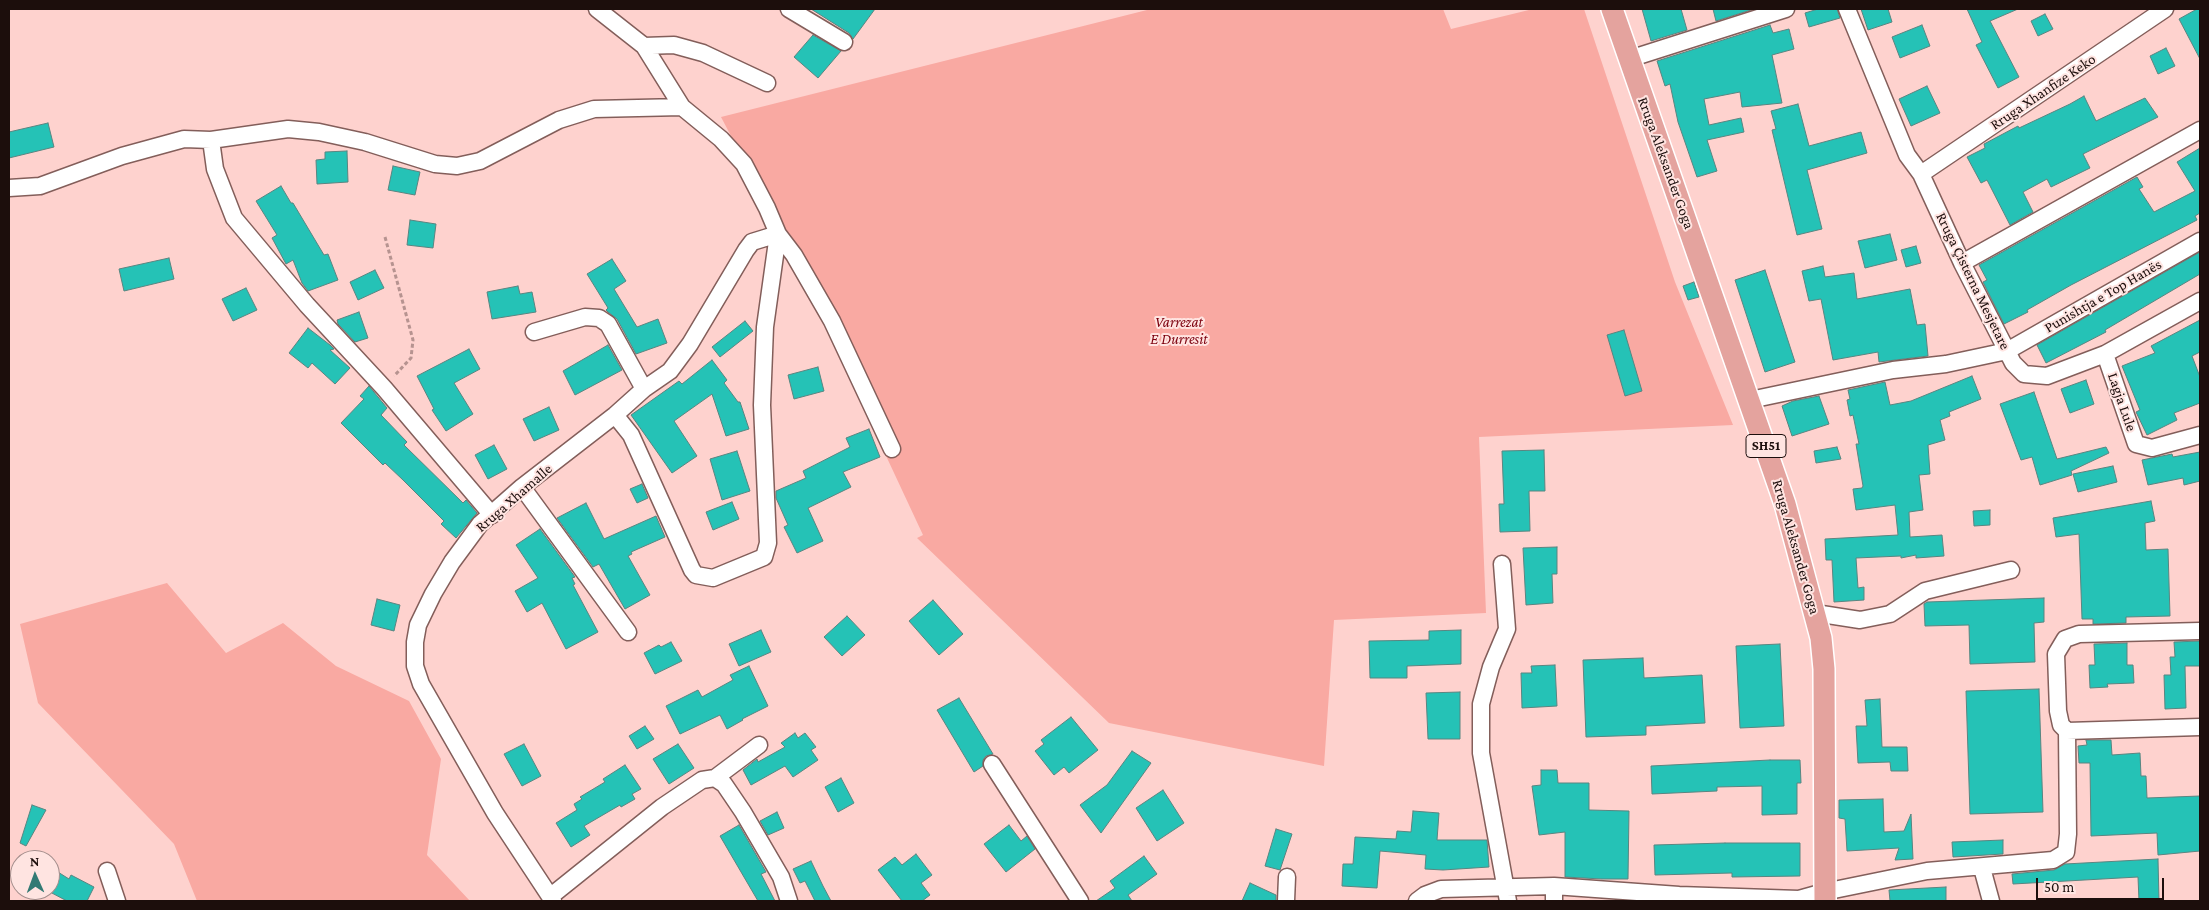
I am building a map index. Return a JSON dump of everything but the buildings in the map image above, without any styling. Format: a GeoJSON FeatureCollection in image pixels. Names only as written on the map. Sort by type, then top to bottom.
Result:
{"type":"FeatureCollection","features":[{"type":"Feature","properties":{"kind":"main road","name":"Rruga Aleksander Goga"},"geometry":{"type":"LineString","coordinates":[[1612,9],[1785,504],[1815,613],[1821,638],[1824,669],[1825,896]]}},
{"type":"Feature","properties":{"kind":"street"},"geometry":{"type":"LineString","coordinates":[[597,9],[644,46],[682,107],[721,139],[744,164],[778,234],[794,255],[832,321],[892,449]]}},
{"type":"Feature","properties":{"kind":"street"},"geometry":{"type":"LineString","coordinates":[[789,9],[844,42]]}},
{"type":"Feature","properties":{"kind":"street"},"geometry":{"type":"LineString","coordinates":[[1629,59],[1786,9]]}},
{"type":"Feature","properties":{"kind":"street","name":"Rruga Çisterna Mesjetare"},"geometry":{"type":"LineString","coordinates":[[1847,9],[1907,155],[1921,174],[1962,263],[2013,363],[2024,374],[2047,376],[2105,354],[2200,301]]}},
{"type":"Feature","properties":{"kind":"street","name":"Rruga Xhanfize Keko"},"geometry":{"type":"LineString","coordinates":[[1921,174],[2165,9]]}},
{"type":"Feature","properties":{"kind":"street"},"geometry":{"type":"LineString","coordinates":[[644,46],[674,45],[703,53],[767,82]]}},
{"type":"Feature","properties":{"kind":"street"},"geometry":{"type":"LineString","coordinates":[[9,188],[40,186],[156,145],[184,139],[211,140],[288,129],[319,132],[365,142],[434,164],[457,166],[480,160],[559,120],[594,109],[682,107]]}},
{"type":"Feature","properties":{"kind":"street"},"geometry":{"type":"LineString","coordinates":[[1962,263],[2200,130]]}},
{"type":"Feature","properties":{"kind":"street"},"geometry":{"type":"LineString","coordinates":[[211,140],[215,170],[234,218],[307,305],[384,388],[492,514]]}},
{"type":"Feature","properties":{"kind":"street"},"geometry":{"type":"LineString","coordinates":[[615,414],[631,436],[692,570],[696,575],[713,578],[764,557],[768,542],[762,405],[765,327],[778,234]]}},
{"type":"Feature","properties":{"kind":"street","name":"Rruga Xhamalle"},"geometry":{"type":"LineString","coordinates":[[552,899],[495,813],[420,684],[415,666],[414,642],[418,625],[424,610],[452,562],[475,531],[522,487],[670,371],[681,357],[752,242],[778,234]]}},
{"type":"Feature","properties":{"kind":"street","name":"Punishtja e Top Hanës"},"geometry":{"type":"LineString","coordinates":[[1750,400],[1893,370],[1946,364],[2007,351],[2200,241]]}},
{"type":"Feature","properties":{"kind":"street"},"geometry":{"type":"LineString","coordinates":[[534,332],[585,316],[599,318],[608,324],[644,390]]}},
{"type":"Feature","properties":{"kind":"street","name":"Lagja Lule"},"geometry":{"type":"LineString","coordinates":[[2105,354],[2136,444],[2152,448],[2200,435]]}},
{"type":"Feature","properties":{"kind":"street"},"geometry":{"type":"LineString","coordinates":[[522,487],[628,632]]}},
{"type":"Feature","properties":{"kind":"street"},"geometry":{"type":"LineString","coordinates":[[1502,564],[1507,628],[1491,667],[1481,704],[1481,753],[1507,894]]}},
{"type":"Feature","properties":{"kind":"street"},"geometry":{"type":"LineString","coordinates":[[1815,613],[1860,620],[1890,614],[1925,591],[2011,570]]}},
{"type":"Feature","properties":{"kind":"street"},"geometry":{"type":"LineString","coordinates":[[1417,901],[1425,895],[1441,889],[1507,894],[1799,900],[1825,896],[1927,871],[1982,868],[2053,860],[2066,852],[2068,834],[2067,731],[2061,725],[2058,711],[2056,654],[2065,639],[2079,634],[2200,632]]}},
{"type":"Feature","properties":{"kind":"street"},"geometry":{"type":"LineString","coordinates":[[2067,731],[2200,727]]}},
{"type":"Feature","properties":{"kind":"street"},"geometry":{"type":"LineString","coordinates":[[552,899],[662,807],[702,780],[715,778],[759,745]]}},
{"type":"Feature","properties":{"kind":"street"},"geometry":{"type":"LineString","coordinates":[[992,764],[1080,901]]}},
{"type":"Feature","properties":{"kind":"street"},"geometry":{"type":"LineString","coordinates":[[715,778],[724,784],[743,812],[781,877],[789,901]]}},
{"type":"Feature","properties":{"kind":"street"},"geometry":{"type":"LineString","coordinates":[[1982,868],[1991,901]]}},
{"type":"Feature","properties":{"kind":"street"},"geometry":{"type":"LineString","coordinates":[[107,871],[118,901]]}},
{"type":"Feature","properties":{"kind":"street"},"geometry":{"type":"LineString","coordinates":[[1286,901],[1287,877]]}},
{"type":"Feature","properties":{"kind":"path"},"geometry":{"type":"LineString","coordinates":[[384,388],[411,358],[413,340],[385,237]]}},
{"type":"Feature","properties":{"kind":"green space","name":"Varrezat E Durresit"},"geometry":{"type":"Polygon","coordinates":[[[1151,9],[1443,9],[1451,29],[1533,9],[1584,9],[1675,282],[1733,425],[1479,437],[1486,613],[1334,620],[1324,766],[1109,723],[917,538],[923,535],[782,233],[721,117],[1151,9]]]}},
{"type":"Feature","properties":{"kind":"green space"},"geometry":{"type":"Polygon","coordinates":[[[167,583],[226,653],[283,623],[336,666],[409,701],[441,759],[427,855],[470,901],[197,901],[174,844],[38,703],[20,624],[167,583]]]}}]}
